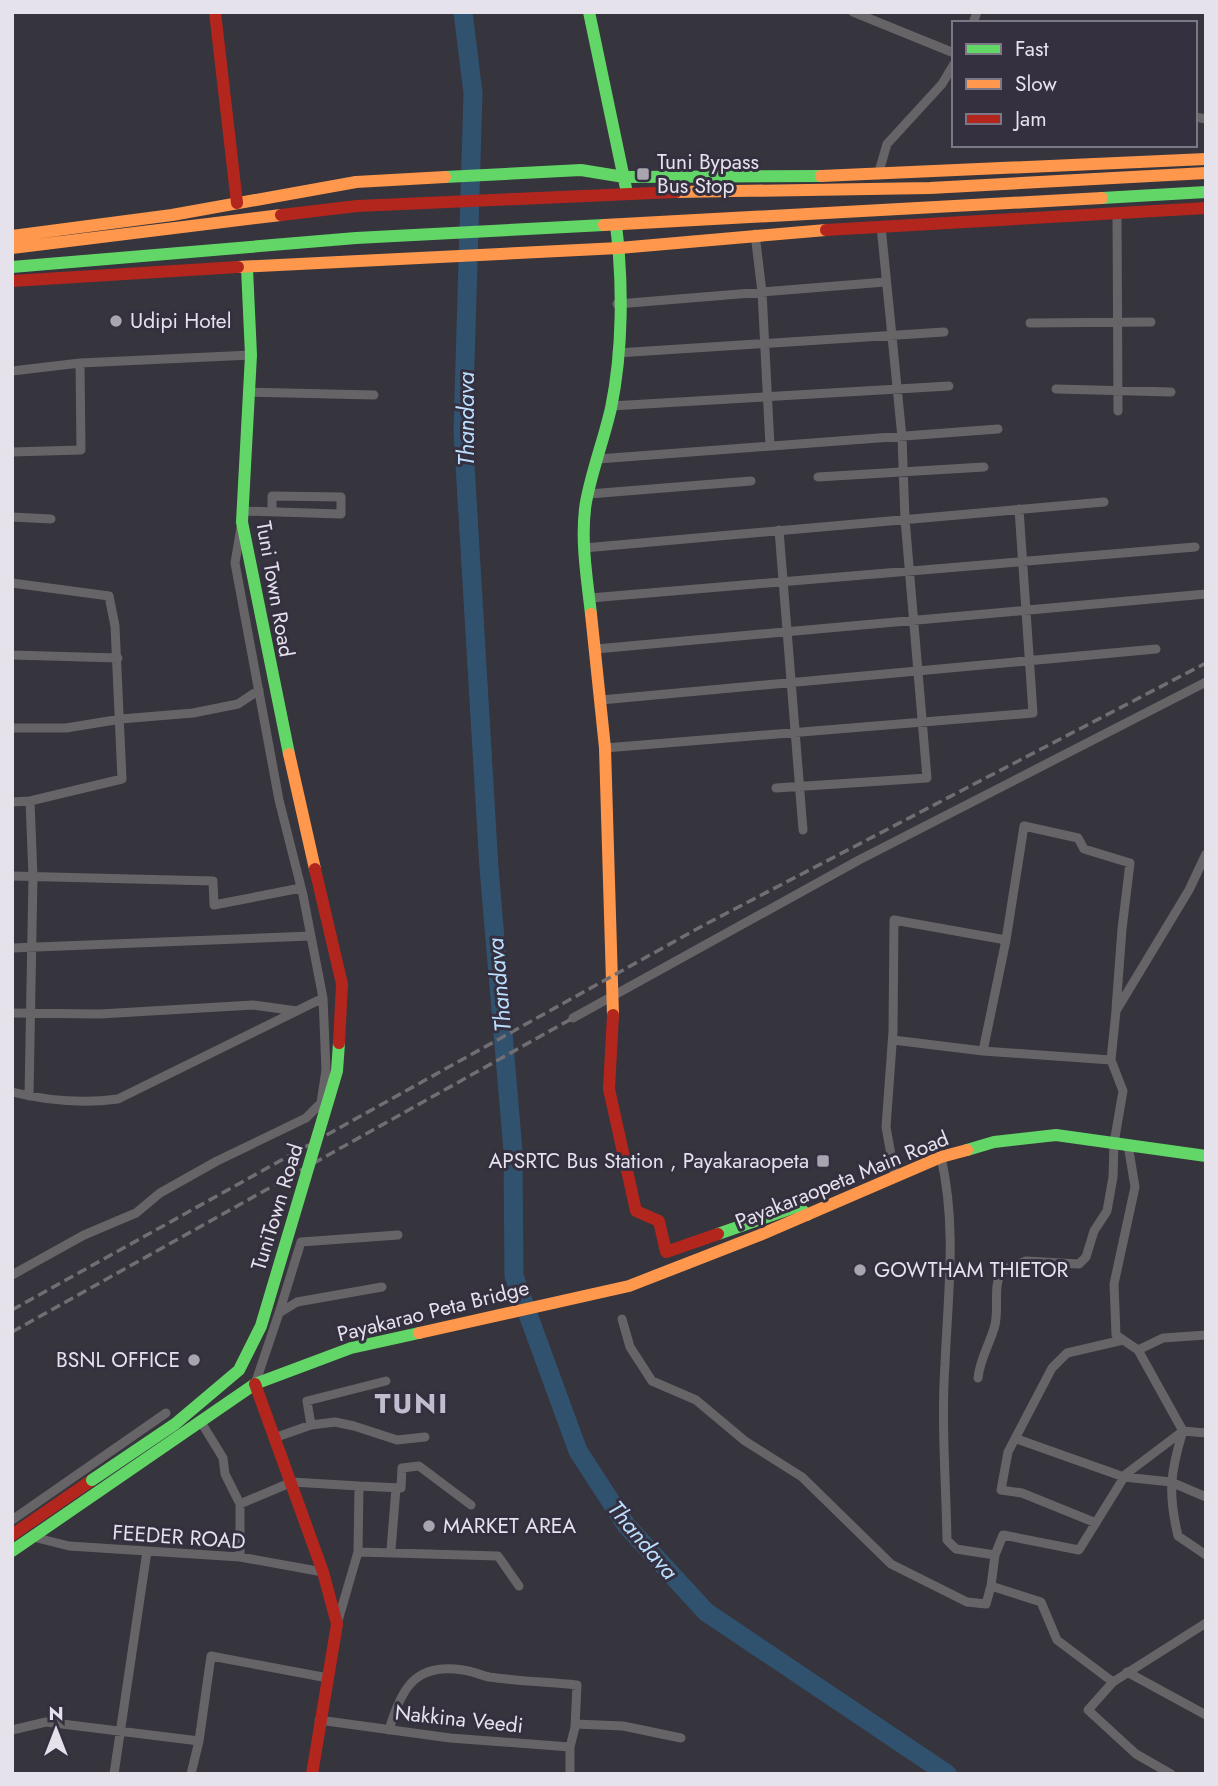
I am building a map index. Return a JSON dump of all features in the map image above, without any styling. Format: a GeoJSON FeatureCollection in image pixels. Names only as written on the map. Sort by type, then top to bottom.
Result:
{"type":"FeatureCollection","features":[{"type":"Feature","properties":{"kind":"main road"},"geometry":{"type":"LineString","coordinates":[[215,12],[237,203]]}},
{"type":"Feature","properties":{"kind":"main road"},"geometry":{"type":"LineString","coordinates":[[589,12],[627,193]]}},
{"type":"Feature","properties":{"kind":"main road"},"geometry":{"type":"LineString","coordinates":[[12,236],[103,226],[356,181],[581,170],[624,177],[878,175],[1206,159]]}},
{"type":"Feature","properties":{"kind":"main road"},"geometry":{"type":"LineString","coordinates":[[12,248],[357,206],[627,193],[930,188],[1206,173]]}},
{"type":"Feature","properties":{"kind":"main road"},"geometry":{"type":"LineString","coordinates":[[12,267],[356,238],[1206,192]]}},
{"type":"Feature","properties":{"kind":"main road"},"geometry":{"type":"LineString","coordinates":[[12,281],[620,247],[755,234],[1206,208]]}},
{"type":"Feature","properties":{"kind":"main road"},"geometry":{"type":"LineString","coordinates":[[616,225],[620,247],[617,353],[611,406],[589,494],[584,548],[605,748],[614,995],[610,1090],[626,1177],[636,1211],[659,1221],[666,1252],[797,1206],[807,1215]]}},
{"type":"Feature","properties":{"kind":"main road","name":"Tuni Town Road"},"geometry":{"type":"LineString","coordinates":[[247,268],[251,355],[242,517],[270,672],[315,869]]}},
{"type":"Feature","properties":{"kind":"main road","name":"TuniTown Road"},"geometry":{"type":"LineString","coordinates":[[12,1535],[174,1424],[239,1370],[261,1326],[337,1071],[342,984],[315,869]]}},
{"type":"Feature","properties":{"kind":"main road","name":"Payakaraopeta Main Road"},"geometry":{"type":"LineString","coordinates":[[624,1287],[807,1215],[941,1157],[994,1142],[1056,1135],[1206,1156]]}},
{"type":"Feature","properties":{"kind":"main road","name":"Payakarao Peta Bridge"},"geometry":{"type":"LineString","coordinates":[[12,1551],[255,1384],[351,1348],[624,1287]]}},
{"type":"Feature","properties":{"kind":"main road"},"geometry":{"type":"LineString","coordinates":[[255,1384],[323,1572],[337,1625],[312,1774]]}},
{"type":"Feature","properties":{"kind":"street"},"geometry":{"type":"LineString","coordinates":[[853,12],[952,52]]}},
{"type":"Feature","properties":{"kind":"street"},"geometry":{"type":"LineString","coordinates":[[878,175],[887,144],[942,84],[952,67]]}},
{"type":"Feature","properties":{"kind":"street"},"geometry":{"type":"LineString","coordinates":[[1117,213],[1118,411]]}},
{"type":"Feature","properties":{"kind":"street"},"geometry":{"type":"LineString","coordinates":[[776,788],[927,778],[905,519],[902,437],[881,226]]}},
{"type":"Feature","properties":{"kind":"street"},"geometry":{"type":"LineString","coordinates":[[755,234],[762,292],[770,446]]}},
{"type":"Feature","properties":{"kind":"street"},"geometry":{"type":"LineString","coordinates":[[617,304],[885,282]]}},
{"type":"Feature","properties":{"kind":"street"},"geometry":{"type":"LineString","coordinates":[[1030,323],[1151,322]]}},
{"type":"Feature","properties":{"kind":"street"},"geometry":{"type":"LineString","coordinates":[[617,353],[944,332]]}},
{"type":"Feature","properties":{"kind":"street"},"geometry":{"type":"LineString","coordinates":[[12,371],[80,363],[251,355]]}},
{"type":"Feature","properties":{"kind":"street"},"geometry":{"type":"LineString","coordinates":[[12,452],[81,450],[80,363]]}},
{"type":"Feature","properties":{"kind":"street"},"geometry":{"type":"LineString","coordinates":[[611,406],[949,386]]}},
{"type":"Feature","properties":{"kind":"street"},"geometry":{"type":"LineString","coordinates":[[1056,389],[1171,392]]}},
{"type":"Feature","properties":{"kind":"street"},"geometry":{"type":"LineString","coordinates":[[248,392],[374,395]]}},
{"type":"Feature","properties":{"kind":"street"},"geometry":{"type":"LineString","coordinates":[[598,459],[998,429]]}},
{"type":"Feature","properties":{"kind":"street"},"geometry":{"type":"LineString","coordinates":[[818,477],[984,467]]}},
{"type":"Feature","properties":{"kind":"street"},"geometry":{"type":"LineString","coordinates":[[589,494],[751,481]]}},
{"type":"Feature","properties":{"kind":"street"},"geometry":{"type":"LineString","coordinates":[[12,1275],[84,1236],[136,1213],[160,1193],[217,1161],[306,1118],[321,1103],[326,1070],[323,998],[302,888],[279,800],[235,563],[242,517],[272,512],[341,514],[341,496],[272,496],[272,512]]}},
{"type":"Feature","properties":{"kind":"street"},"geometry":{"type":"LineString","coordinates":[[584,548],[1104,502]]}},
{"type":"Feature","properties":{"kind":"street"},"geometry":{"type":"LineString","coordinates":[[605,748],[1033,713],[1019,509]]}},
{"type":"Feature","properties":{"kind":"street"},"geometry":{"type":"LineString","coordinates":[[12,517],[51,519]]}},
{"type":"Feature","properties":{"kind":"street"},"geometry":{"type":"LineString","coordinates":[[779,530],[803,830]]}},
{"type":"Feature","properties":{"kind":"street"},"geometry":{"type":"LineString","coordinates":[[590,598],[1195,547]]}},
{"type":"Feature","properties":{"kind":"street"},"geometry":{"type":"LineString","coordinates":[[12,583],[109,596],[118,658],[122,779],[30,802],[12,802]]}},
{"type":"Feature","properties":{"kind":"street"},"geometry":{"type":"LineString","coordinates":[[596,649],[1206,594]]}},
{"type":"Feature","properties":{"kind":"street"},"geometry":{"type":"LineString","coordinates":[[601,700],[1156,649]]}},
{"type":"Feature","properties":{"kind":"street"},"geometry":{"type":"LineString","coordinates":[[12,655],[118,658]]}},
{"type":"Feature","properties":{"kind":"street"},"geometry":{"type":"LineString","coordinates":[[573,1018],[859,860],[1206,682]]}},
{"type":"Feature","properties":{"kind":"street"},"geometry":{"type":"LineString","coordinates":[[12,728],[66,728],[121,719],[193,713],[238,704],[259,690]]}},
{"type":"Feature","properties":{"kind":"street"},"geometry":{"type":"LineString","coordinates":[[29,1096],[33,876],[30,802]]}},
{"type":"Feature","properties":{"kind":"street"},"geometry":{"type":"LineString","coordinates":[[978,1378],[979,1362],[995,1324],[997,1279],[1002,1270],[1026,1261],[1079,1264],[1086,1257],[1094,1231],[1107,1211],[1123,1091],[1111,1060],[1130,863],[1084,849],[1078,838],[1024,826],[1006,940],[983,1051]]}},
{"type":"Feature","properties":{"kind":"street"},"geometry":{"type":"LineString","coordinates":[[1116,1011],[1189,890],[1206,854]]}},
{"type":"Feature","properties":{"kind":"street"},"geometry":{"type":"LineString","coordinates":[[12,876],[213,881],[214,905],[302,888]]}},
{"type":"Feature","properties":{"kind":"street"},"geometry":{"type":"LineString","coordinates":[[895,1177],[886,1127],[892,1040],[894,920],[1006,940]]}},
{"type":"Feature","properties":{"kind":"street"},"geometry":{"type":"LineString","coordinates":[[12,948],[311,936]]}},
{"type":"Feature","properties":{"kind":"street"},"geometry":{"type":"LineString","coordinates":[[12,1091],[60,1102],[118,1099],[323,998]]}},
{"type":"Feature","properties":{"kind":"street"},"geometry":{"type":"LineString","coordinates":[[12,1013],[100,1014],[253,1005],[297,1011]]}},
{"type":"Feature","properties":{"kind":"street"},"geometry":{"type":"LineString","coordinates":[[892,1040],[983,1051],[1111,1060]]}},
{"type":"Feature","properties":{"kind":"street"},"geometry":{"type":"LineString","coordinates":[[1128,1146],[1135,1187],[1114,1284],[1116,1335],[1138,1350],[1183,1431],[1171,1470],[1170,1504],[1178,1536],[1206,1555]]}},
{"type":"Feature","properties":{"kind":"street"},"geometry":{"type":"LineString","coordinates":[[941,1157],[948,1190],[953,1258],[944,1367],[947,1540],[956,1549],[995,1555]]}},
{"type":"Feature","properties":{"kind":"street"},"geometry":{"type":"LineString","coordinates":[[255,1384],[301,1242],[398,1235]]}},
{"type":"Feature","properties":{"kind":"street"},"geometry":{"type":"LineString","coordinates":[[279,1313],[296,1302],[382,1287]]}},
{"type":"Feature","properties":{"kind":"street"},"geometry":{"type":"LineString","coordinates":[[622,1319],[630,1346],[652,1381],[695,1400],[745,1441],[802,1477],[891,1564],[967,1602],[986,1604],[995,1555],[1003,1535],[1079,1550],[1124,1477],[1183,1431],[1206,1433]]}},
{"type":"Feature","properties":{"kind":"street"},"geometry":{"type":"LineString","coordinates":[[1138,1350],[1163,1338],[1206,1335]]}},
{"type":"Feature","properties":{"kind":"street"},"geometry":{"type":"LineString","coordinates":[[1096,1523],[1022,1493],[1001,1490],[1008,1452],[1052,1368],[1067,1353],[1123,1340]]}},
{"type":"Feature","properties":{"kind":"street"},"geometry":{"type":"LineString","coordinates":[[311,1425],[307,1401],[386,1381]]}},
{"type":"Feature","properties":{"kind":"street"},"geometry":{"type":"LineString","coordinates":[[12,1520],[166,1413]]}},
{"type":"Feature","properties":{"kind":"street"},"geometry":{"type":"LineString","coordinates":[[201,1422],[223,1458],[225,1474],[240,1504],[240,1557]]}},
{"type":"Feature","properties":{"kind":"street"},"geometry":{"type":"LineString","coordinates":[[274,1438],[311,1425],[335,1422],[397,1440],[425,1437]]}},
{"type":"Feature","properties":{"kind":"street"},"geometry":{"type":"LineString","coordinates":[[1017,1439],[1124,1477],[1171,1482],[1206,1497]]}},
{"type":"Feature","properties":{"kind":"street"},"geometry":{"type":"LineString","coordinates":[[240,1504],[292,1482],[401,1488],[402,1468],[419,1466],[471,1505]]}},
{"type":"Feature","properties":{"kind":"street"},"geometry":{"type":"LineString","coordinates":[[337,1625],[358,1552],[359,1486]]}},
{"type":"Feature","properties":{"kind":"street"},"geometry":{"type":"LineString","coordinates":[[391,1550],[396,1488]]}},
{"type":"Feature","properties":{"kind":"street","name":"FEEDER ROAD"},"geometry":{"type":"LineString","coordinates":[[33,1537],[69,1546],[240,1557],[323,1572]]}},
{"type":"Feature","properties":{"kind":"street"},"geometry":{"type":"LineString","coordinates":[[358,1552],[391,1550],[498,1556],[519,1586]]}},
{"type":"Feature","properties":{"kind":"street"},"geometry":{"type":"LineString","coordinates":[[114,1774],[117,1733],[147,1551]]}},
{"type":"Feature","properties":{"kind":"street"},"geometry":{"type":"LineString","coordinates":[[991,1586],[1041,1602],[1058,1640],[1113,1682]]}},
{"type":"Feature","properties":{"kind":"street"},"geometry":{"type":"LineString","coordinates":[[1171,1774],[1136,1754],[1088,1710],[1113,1682],[1206,1623]]}},
{"type":"Feature","properties":{"kind":"street"},"geometry":{"type":"LineString","coordinates":[[191,1774],[199,1741],[211,1656],[328,1678]]}},
{"type":"Feature","properties":{"kind":"street"},"geometry":{"type":"LineString","coordinates":[[388,1730],[403,1690],[414,1679],[438,1668],[464,1670],[486,1676],[577,1685],[575,1724],[570,1747],[570,1774]]}},
{"type":"Feature","properties":{"kind":"street"},"geometry":{"type":"LineString","coordinates":[[1127,1672],[1206,1715]]}},
{"type":"Feature","properties":{"kind":"street","name":"Nakkina Veedi"},"geometry":{"type":"LineString","coordinates":[[319,1720],[450,1738],[570,1747]]}},
{"type":"Feature","properties":{"kind":"street"},"geometry":{"type":"LineString","coordinates":[[12,1730],[46,1722],[117,1733],[199,1741]]}},
{"type":"Feature","properties":{"kind":"street"},"geometry":{"type":"LineString","coordinates":[[575,1724],[623,1726],[681,1738]]}},
{"type":"Feature","properties":{"kind":"waterway","name":"Thandava"},"geometry":{"type":"LineString","coordinates":[[463,12],[473,93],[463,431],[489,868],[513,1151],[514,1276],[578,1451],[626,1525],[706,1612],[947,1774]]}},
{"type":"Feature","properties":{"kind":"railway"},"geometry":{"type":"LineString","coordinates":[[12,1310],[704,925],[1206,663]]}},
{"type":"Feature","properties":{"kind":"railway"},"geometry":{"type":"LineString","coordinates":[[12,1332],[573,1018]]}},
{"type":"Feature","properties":{"kind":"traffic: fast"},"geometry":{"type":"LineString","coordinates":[[589,12],[627,193]]}},
{"type":"Feature","properties":{"kind":"traffic: fast"},"geometry":{"type":"LineString","coordinates":[[445,177],[581,170],[624,177],[821,176]]}},
{"type":"Feature","properties":{"kind":"traffic: fast"},"geometry":{"type":"LineString","coordinates":[[1102,198],[1206,192]]}},
{"type":"Feature","properties":{"kind":"traffic: fast"},"geometry":{"type":"LineString","coordinates":[[12,267],[356,238],[604,225]]}},
{"type":"Feature","properties":{"kind":"traffic: fast"},"geometry":{"type":"LineString","coordinates":[[591,614],[584,516],[611,408],[618,363],[621,293],[616,225]]}},
{"type":"Feature","properties":{"kind":"traffic: fast"},"geometry":{"type":"LineString","coordinates":[[247,268],[251,355],[242,522],[289,754]]}},
{"type":"Feature","properties":{"kind":"traffic: fast"},"geometry":{"type":"LineString","coordinates":[[92,1480],[175,1424],[239,1370],[261,1326],[337,1071],[339,1043]]}},
{"type":"Feature","properties":{"kind":"traffic: fast"},"geometry":{"type":"LineString","coordinates":[[967,1150],[994,1142],[1056,1135],[1206,1156]]}},
{"type":"Feature","properties":{"kind":"traffic: fast"},"geometry":{"type":"LineString","coordinates":[[718,1234],[798,1206],[807,1215]]}},
{"type":"Feature","properties":{"kind":"traffic: fast"},"geometry":{"type":"LineString","coordinates":[[12,1551],[255,1384],[351,1348],[419,1333]]}},
{"type":"Feature","properties":{"kind":"traffic: slow"},"geometry":{"type":"LineString","coordinates":[[821,176],[1206,159]]}},
{"type":"Feature","properties":{"kind":"traffic: slow"},"geometry":{"type":"LineString","coordinates":[[676,192],[930,188],[1206,173]]}},
{"type":"Feature","properties":{"kind":"traffic: slow"},"geometry":{"type":"LineString","coordinates":[[12,236],[172,215],[356,182],[445,177]]}},
{"type":"Feature","properties":{"kind":"traffic: slow"},"geometry":{"type":"LineString","coordinates":[[604,225],[1102,198]]}},
{"type":"Feature","properties":{"kind":"traffic: slow"},"geometry":{"type":"LineString","coordinates":[[12,248],[281,215]]}},
{"type":"Feature","properties":{"kind":"traffic: slow"},"geometry":{"type":"LineString","coordinates":[[238,267],[619,248],[826,230]]}},
{"type":"Feature","properties":{"kind":"traffic: slow"},"geometry":{"type":"LineString","coordinates":[[591,614],[605,748],[613,1015]]}},
{"type":"Feature","properties":{"kind":"traffic: slow"},"geometry":{"type":"LineString","coordinates":[[289,754],[315,869]]}},
{"type":"Feature","properties":{"kind":"traffic: slow"},"geometry":{"type":"LineString","coordinates":[[419,1333],[629,1286],[760,1235],[941,1157],[967,1150]]}},
{"type":"Feature","properties":{"kind":"traffic: jam"},"geometry":{"type":"LineString","coordinates":[[215,12],[237,203]]}},
{"type":"Feature","properties":{"kind":"traffic: jam"},"geometry":{"type":"LineString","coordinates":[[281,215],[357,206],[676,192]]}},
{"type":"Feature","properties":{"kind":"traffic: jam"},"geometry":{"type":"LineString","coordinates":[[826,230],[1206,208]]}},
{"type":"Feature","properties":{"kind":"traffic: jam"},"geometry":{"type":"LineString","coordinates":[[12,281],[238,267]]}},
{"type":"Feature","properties":{"kind":"traffic: jam"},"geometry":{"type":"LineString","coordinates":[[315,869],[342,984],[339,1043]]}},
{"type":"Feature","properties":{"kind":"traffic: jam"},"geometry":{"type":"LineString","coordinates":[[613,1015],[609,1089],[636,1211],[659,1221],[666,1252],[718,1234]]}},
{"type":"Feature","properties":{"kind":"traffic: jam"},"geometry":{"type":"LineString","coordinates":[[255,1384],[323,1572],[337,1624],[312,1774]]}},
{"type":"Feature","properties":{"kind":"traffic: jam"},"geometry":{"type":"LineString","coordinates":[[12,1535],[92,1480]]}},
{"type":"Feature","properties":{"kind":"place","name":"Tuni Bypass Bus Stop"},"geometry":{"type":"Point","coordinates":[643,174]}},
{"type":"Feature","properties":{"kind":"place","name":"Udipi Hotel"},"geometry":{"type":"Point","coordinates":[116,321]}},
{"type":"Feature","properties":{"kind":"place","name":"APSRTC Bus Station , Payakaraopeta"},"geometry":{"type":"Point","coordinates":[823,1161]}},
{"type":"Feature","properties":{"kind":"place","name":"GOWTHAM THIETOR"},"geometry":{"type":"Point","coordinates":[860,1270]}},
{"type":"Feature","properties":{"kind":"place","name":"BSNL OFFICE"},"geometry":{"type":"Point","coordinates":[194,1360]}},
{"type":"Feature","properties":{"kind":"place","name":"MARKET AREA"},"geometry":{"type":"Point","coordinates":[429,1526]}},
{"type":"Feature","properties":{"kind":"district","name":"TUNI"},"geometry":{"type":"Point","coordinates":[412,1403]}}]}
